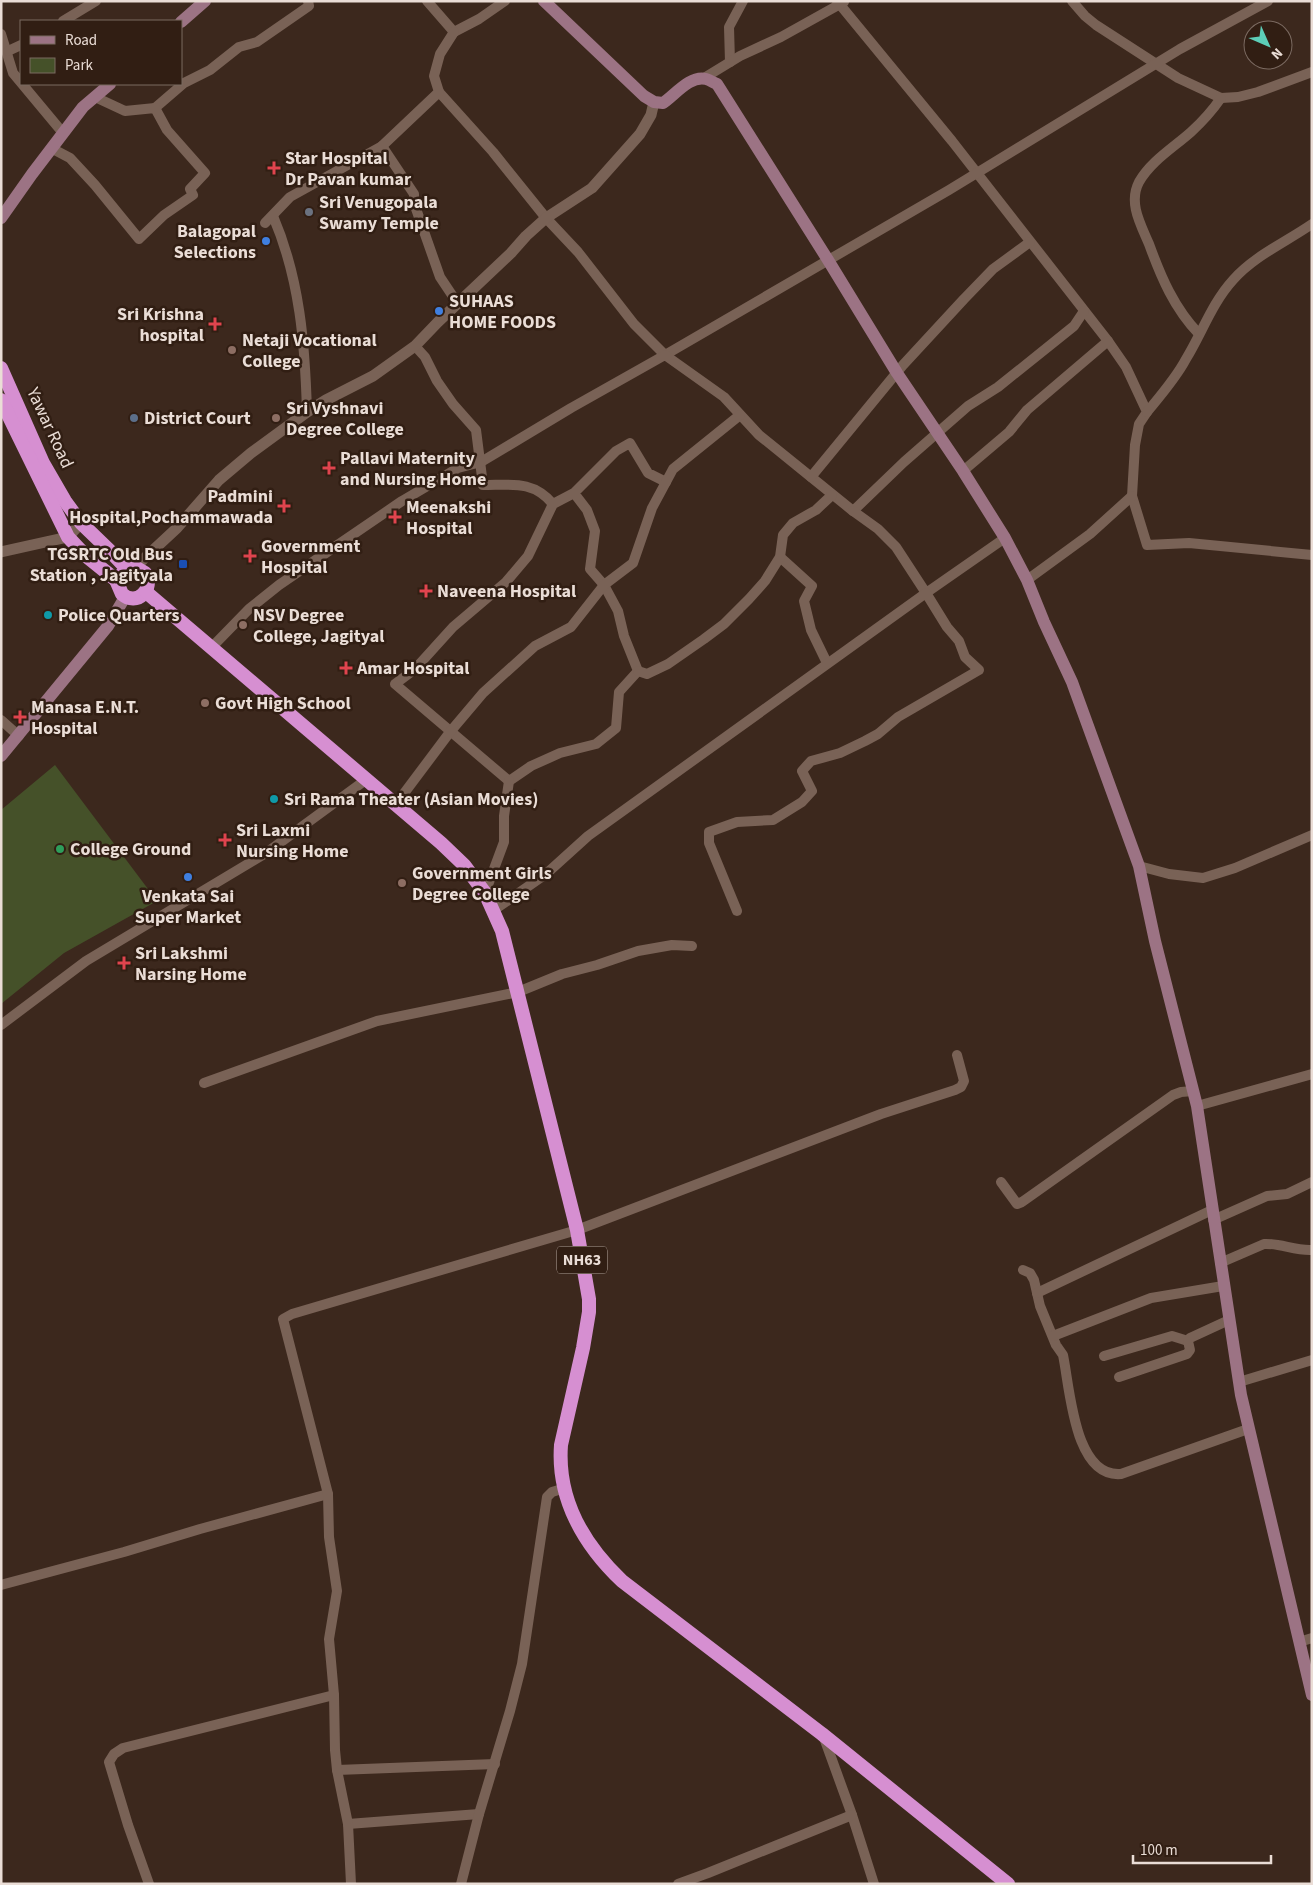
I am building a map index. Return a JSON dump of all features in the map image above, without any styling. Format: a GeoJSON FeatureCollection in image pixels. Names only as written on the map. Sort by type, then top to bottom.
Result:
{"type":"FeatureCollection","features":[{"type":"Feature","properties":{"kind":"highway","name":"Yawar Road"},"geometry":{"type":"LineString","coordinates":[[1,368],[43,463],[65,501],[81,524],[131,568]]}},
{"type":"Feature","properties":{"kind":"highway"},"geometry":{"type":"LineString","coordinates":[[1,400],[68,537],[85,555],[116,580],[119,590],[126,597],[136,598],[146,592],[148,577],[145,572],[131,568],[116,580]]}},
{"type":"Feature","properties":{"kind":"highway","name":"NH63"},"geometry":{"type":"LineString","coordinates":[[146,592],[396,804],[464,865],[485,893],[494,910],[502,931],[518,992],[577,1230],[589,1299],[589,1312],[583,1348],[561,1445],[560,1458],[565,1488],[574,1519],[581,1533],[606,1567],[627,1586],[822,1734],[1008,1884]]}},
{"type":"Feature","properties":{"kind":"main road"},"geometry":{"type":"LineString","coordinates":[[182,21],[205,1]]}},
{"type":"Feature","properties":{"kind":"main road"},"geometry":{"type":"LineString","coordinates":[[544,1],[644,96],[654,102],[663,102],[687,84],[704,78],[718,84],[897,373],[963,471],[1005,538],[1027,580],[1072,682],[1139,866],[1155,941],[1197,1106],[1223,1286],[1248,1429],[1312,1695]]}},
{"type":"Feature","properties":{"kind":"main road"},"geometry":{"type":"LineString","coordinates":[[1,218],[83,107],[109,85]]}},
{"type":"Feature","properties":{"kind":"main road"},"geometry":{"type":"LineString","coordinates":[[1,756],[108,626],[126,597]]}},
{"type":"Feature","properties":{"kind":"street"},"geometry":{"type":"LineString","coordinates":[[65,20],[96,1]]}},
{"type":"Feature","properties":{"kind":"street"},"geometry":{"type":"LineString","coordinates":[[182,85],[210,70],[239,47],[257,42],[286,24],[309,6],[308,1]]}},
{"type":"Feature","properties":{"kind":"street"},"geometry":{"type":"LineString","coordinates":[[427,1],[454,32]]}},
{"type":"Feature","properties":{"kind":"street"},"geometry":{"type":"LineString","coordinates":[[505,1],[479,19],[454,32],[440,54],[434,76],[439,92],[493,152],[546,218],[578,252],[634,324],[665,355],[724,397],[759,435],[832,495],[878,529],[896,547],[947,627],[959,641],[965,657],[979,670],[898,717],[878,734],[840,753],[811,761],[802,771],[812,791],[802,802],[773,820],[737,822],[709,832],[709,842],[737,911]]}},
{"type":"Feature","properties":{"kind":"street"},"geometry":{"type":"LineString","coordinates":[[730,62],[729,27],[743,1]]}},
{"type":"Feature","properties":{"kind":"street"},"geometry":{"type":"LineString","coordinates":[[1072,1],[1096,25],[1178,78],[1221,98],[1238,97],[1258,92],[1312,72]]}},
{"type":"Feature","properties":{"kind":"street"},"geometry":{"type":"LineString","coordinates":[[211,648],[249,608],[279,585],[402,502],[458,468],[481,462],[976,173],[1226,23],[1268,1]]}},
{"type":"Feature","properties":{"kind":"street"},"geometry":{"type":"LineString","coordinates":[[704,78],[730,62],[782,37],[840,2],[952,141],[1108,341],[1126,367],[1147,412]]}},
{"type":"Feature","properties":{"kind":"street"},"geometry":{"type":"LineString","coordinates":[[1,34],[13,73],[20,81]]}},
{"type":"Feature","properties":{"kind":"street"},"geometry":{"type":"LineString","coordinates":[[8,52],[20,46]]}},
{"type":"Feature","properties":{"kind":"street"},"geometry":{"type":"LineString","coordinates":[[23,85],[63,133]]}},
{"type":"Feature","properties":{"kind":"street"},"geometry":{"type":"LineString","coordinates":[[95,97],[125,111],[154,108],[182,85]]}},
{"type":"Feature","properties":{"kind":"street"},"geometry":{"type":"LineString","coordinates":[[264,223],[290,197],[382,146],[439,92]]}},
{"type":"Feature","properties":{"kind":"street"},"geometry":{"type":"LineString","coordinates":[[1199,334],[1177,306],[1159,272],[1138,221],[1136,192],[1139,182],[1150,168],[1210,114],[1221,98]]}},
{"type":"Feature","properties":{"kind":"street"},"geometry":{"type":"LineString","coordinates":[[131,568],[177,528],[219,480],[251,453],[307,412],[373,376],[415,346],[546,218],[592,188],[640,134],[651,115],[654,102]]}},
{"type":"Feature","properties":{"kind":"street"},"geometry":{"type":"LineString","coordinates":[[52,148],[70,158],[95,184],[140,238],[164,215],[193,194],[190,189],[205,173],[168,130],[154,108]]}},
{"type":"Feature","properties":{"kind":"street"},"geometry":{"type":"LineString","coordinates":[[382,146],[414,194],[414,203],[440,277],[458,304]]}},
{"type":"Feature","properties":{"kind":"street"},"geometry":{"type":"LineString","coordinates":[[273,216],[284,243],[299,311],[305,352],[307,412]]}},
{"type":"Feature","properties":{"kind":"street"},"geometry":{"type":"LineString","coordinates":[[1312,224],[1252,263],[1235,278],[1222,294],[1187,359],[1140,424],[1135,445],[1132,496],[1147,546],[1190,543],[1312,555]]}},
{"type":"Feature","properties":{"kind":"street"},"geometry":{"type":"LineString","coordinates":[[811,477],[897,373],[993,269],[1030,242]]}},
{"type":"Feature","properties":{"kind":"street"},"geometry":{"type":"LineString","coordinates":[[853,511],[937,432],[968,406],[998,387],[1074,326],[1084,311]]}},
{"type":"Feature","properties":{"kind":"street"},"geometry":{"type":"LineString","coordinates":[[963,471],[1009,432],[1027,410],[1108,341]]}},
{"type":"Feature","properties":{"kind":"street"},"geometry":{"type":"LineString","coordinates":[[415,346],[426,357],[437,381],[453,404],[476,430],[484,485],[528,486],[546,496],[553,504]]}},
{"type":"Feature","properties":{"kind":"street"},"geometry":{"type":"LineString","coordinates":[[396,804],[450,732],[483,693],[535,646],[571,627],[604,585],[633,563],[652,508],[673,469],[740,415]]}},
{"type":"Feature","properties":{"kind":"street"},"geometry":{"type":"LineString","coordinates":[[509,781],[395,684],[415,668],[453,627],[506,582],[528,556],[553,504],[574,493],[616,451],[630,443],[648,473],[666,482]]}},
{"type":"Feature","properties":{"kind":"street"},"geometry":{"type":"LineString","coordinates":[[574,493],[587,510],[595,531],[590,569],[604,585],[618,610],[624,636],[638,671],[647,674],[668,664],[724,624],[755,593],[780,557],[783,535],[793,523],[816,510],[832,495]]}},
{"type":"Feature","properties":{"kind":"street"},"geometry":{"type":"LineString","coordinates":[[1027,580],[1090,534],[1132,496]]}},
{"type":"Feature","properties":{"kind":"street"},"geometry":{"type":"LineString","coordinates":[[1,552],[68,537],[81,524]]}},
{"type":"Feature","properties":{"kind":"street"},"geometry":{"type":"LineString","coordinates":[[494,910],[546,874],[588,836],[827,663],[1005,538]]}},
{"type":"Feature","properties":{"kind":"street"},"geometry":{"type":"LineString","coordinates":[[780,557],[812,586],[804,601],[811,630],[827,663]]}},
{"type":"Feature","properties":{"kind":"street"},"geometry":{"type":"LineString","coordinates":[[485,893],[504,842],[504,816],[509,781],[531,766],[560,753],[596,744],[616,728],[618,692],[638,671]]}},
{"type":"Feature","properties":{"kind":"street"},"geometry":{"type":"LineString","coordinates":[[1,720],[19,736]]}},
{"type":"Feature","properties":{"kind":"street"},"geometry":{"type":"LineString","coordinates":[[1,1025],[86,961],[266,852],[366,779]]}},
{"type":"Feature","properties":{"kind":"street"},"geometry":{"type":"LineString","coordinates":[[1139,866],[1169,874],[1203,878],[1235,868],[1312,835]]}},
{"type":"Feature","properties":{"kind":"street"},"geometry":{"type":"LineString","coordinates":[[204,1083],[377,1021],[518,992],[562,974],[597,965],[638,951],[672,945],[692,946]]}},
{"type":"Feature","properties":{"kind":"street"},"geometry":{"type":"LineString","coordinates":[[350,1884],[348,1824],[337,1770],[334,1695],[329,1639],[337,1591],[329,1537],[328,1494],[283,1319],[292,1314],[577,1230],[881,1114],[955,1090],[961,1087],[964,1082],[957,1054]]}},
{"type":"Feature","properties":{"kind":"street"},"geometry":{"type":"LineString","coordinates":[[1197,1106],[1312,1074]]}},
{"type":"Feature","properties":{"kind":"street"},"geometry":{"type":"LineString","coordinates":[[1001,1182],[1017,1204],[1022,1202],[1173,1095],[1193,1091]]}},
{"type":"Feature","properties":{"kind":"street"},"geometry":{"type":"LineString","coordinates":[[1037,1293],[1213,1215],[1267,1196],[1287,1194],[1312,1182]]}},
{"type":"Feature","properties":{"kind":"street"},"geometry":{"type":"LineString","coordinates":[[1220,1263],[1264,1244],[1271,1243],[1302,1250],[1312,1250]]}},
{"type":"Feature","properties":{"kind":"street"},"geometry":{"type":"LineString","coordinates":[[1023,1270],[1030,1273],[1034,1280],[1040,1306],[1063,1355],[1078,1436],[1087,1455],[1098,1467],[1111,1475],[1121,1474],[1248,1429]]}},
{"type":"Feature","properties":{"kind":"street"},"geometry":{"type":"LineString","coordinates":[[1053,1336],[1151,1298],[1223,1286]]}},
{"type":"Feature","properties":{"kind":"street"},"geometry":{"type":"LineString","coordinates":[[1188,1341],[1190,1338],[1229,1320]]}},
{"type":"Feature","properties":{"kind":"street"},"geometry":{"type":"LineString","coordinates":[[1104,1356],[1172,1336],[1188,1341]]}},
{"type":"Feature","properties":{"kind":"street"},"geometry":{"type":"LineString","coordinates":[[1119,1377],[1187,1354],[1190,1350],[1188,1341]]}},
{"type":"Feature","properties":{"kind":"street"},"geometry":{"type":"LineString","coordinates":[[1239,1382],[1312,1360]]}},
{"type":"Feature","properties":{"kind":"street"},"geometry":{"type":"LineString","coordinates":[[461,1884],[478,1814],[495,1764],[522,1664],[547,1497],[552,1492],[565,1488]]}},
{"type":"Feature","properties":{"kind":"street"},"geometry":{"type":"LineString","coordinates":[[1,1585],[115,1555],[200,1529],[328,1494]]}},
{"type":"Feature","properties":{"kind":"street"},"geometry":{"type":"LineString","coordinates":[[1299,1642],[1312,1638]]}},
{"type":"Feature","properties":{"kind":"street"},"geometry":{"type":"LineString","coordinates":[[149,1884],[128,1825],[109,1762],[114,1754],[123,1748],[334,1695]]}},
{"type":"Feature","properties":{"kind":"street"},"geometry":{"type":"LineString","coordinates":[[822,1734],[852,1815],[874,1884]]}},
{"type":"Feature","properties":{"kind":"street"},"geometry":{"type":"LineString","coordinates":[[337,1770],[495,1764]]}},
{"type":"Feature","properties":{"kind":"street"},"geometry":{"type":"LineString","coordinates":[[348,1824],[478,1814]]}},
{"type":"Feature","properties":{"kind":"street"},"geometry":{"type":"LineString","coordinates":[[678,1884],[852,1815]]}},
{"type":"Feature","properties":{"kind":"green space","name":"College Ground"},"geometry":{"type":"Polygon","coordinates":[[[55,765],[157,901],[64,953],[1,1004],[1,810],[55,765]]]}},
{"type":"Feature","properties":{"kind":"place","name":"Star Hospital Dr Pavan kumar"},"geometry":{"type":"Point","coordinates":[274,168]}},
{"type":"Feature","properties":{"kind":"place","name":"Sri Venugopala Swamy Temple"},"geometry":{"type":"Point","coordinates":[309,212]}},
{"type":"Feature","properties":{"kind":"place","name":"Balagopal Selections"},"geometry":{"type":"Point","coordinates":[266,241]}},
{"type":"Feature","properties":{"kind":"place","name":"SUHAAS HOME FOODS"},"geometry":{"type":"Point","coordinates":[439,311]}},
{"type":"Feature","properties":{"kind":"place","name":"Sri Krishna hospital"},"geometry":{"type":"Point","coordinates":[215,324]}},
{"type":"Feature","properties":{"kind":"place","name":"Netaji Vocational College"},"geometry":{"type":"Point","coordinates":[232,350]}},
{"type":"Feature","properties":{"kind":"place","name":"District Court"},"geometry":{"type":"Point","coordinates":[134,418]}},
{"type":"Feature","properties":{"kind":"place","name":"Sri Vyshnavi Degree College"},"geometry":{"type":"Point","coordinates":[276,418]}},
{"type":"Feature","properties":{"kind":"place","name":"Pallavi Maternity and Nursing Home"},"geometry":{"type":"Point","coordinates":[329,468]}},
{"type":"Feature","properties":{"kind":"place","name":"Padmini Hospital,Pochammawada"},"geometry":{"type":"Point","coordinates":[284,506]}},
{"type":"Feature","properties":{"kind":"place","name":"Meenakshi Hospital"},"geometry":{"type":"Point","coordinates":[395,517]}},
{"type":"Feature","properties":{"kind":"place","name":"Government Hospital"},"geometry":{"type":"Point","coordinates":[250,556]}},
{"type":"Feature","properties":{"kind":"place","name":"TGSRTC Old Bus Station , Jagityala"},"geometry":{"type":"Point","coordinates":[183,564]}},
{"type":"Feature","properties":{"kind":"place","name":"Naveena Hospital"},"geometry":{"type":"Point","coordinates":[426,591]}},
{"type":"Feature","properties":{"kind":"place","name":"Police Quarters"},"geometry":{"type":"Point","coordinates":[48,615]}},
{"type":"Feature","properties":{"kind":"place","name":"NSV Degree College, Jagityal"},"geometry":{"type":"Point","coordinates":[243,625]}},
{"type":"Feature","properties":{"kind":"place","name":"Amar Hospital"},"geometry":{"type":"Point","coordinates":[346,668]}},
{"type":"Feature","properties":{"kind":"place","name":"Govt High School"},"geometry":{"type":"Point","coordinates":[205,703]}},
{"type":"Feature","properties":{"kind":"place","name":"Manasa E.N.T. Hospital"},"geometry":{"type":"Point","coordinates":[20,717]}},
{"type":"Feature","properties":{"kind":"place","name":"Sri Rama Theater (Asian Movies)"},"geometry":{"type":"Point","coordinates":[274,799]}},
{"type":"Feature","properties":{"kind":"place","name":"Sri Laxmi Nursing Home"},"geometry":{"type":"Point","coordinates":[225,840]}},
{"type":"Feature","properties":{"kind":"place","name":"College Ground"},"geometry":{"type":"Point","coordinates":[60,849]}},
{"type":"Feature","properties":{"kind":"place","name":"Venkata Sai Super Market"},"geometry":{"type":"Point","coordinates":[188,877]}},
{"type":"Feature","properties":{"kind":"place","name":"Government Girls Degree College"},"geometry":{"type":"Point","coordinates":[402,883]}},
{"type":"Feature","properties":{"kind":"place","name":"Sri Lakshmi Narsing Home"},"geometry":{"type":"Point","coordinates":[124,963]}}]}
